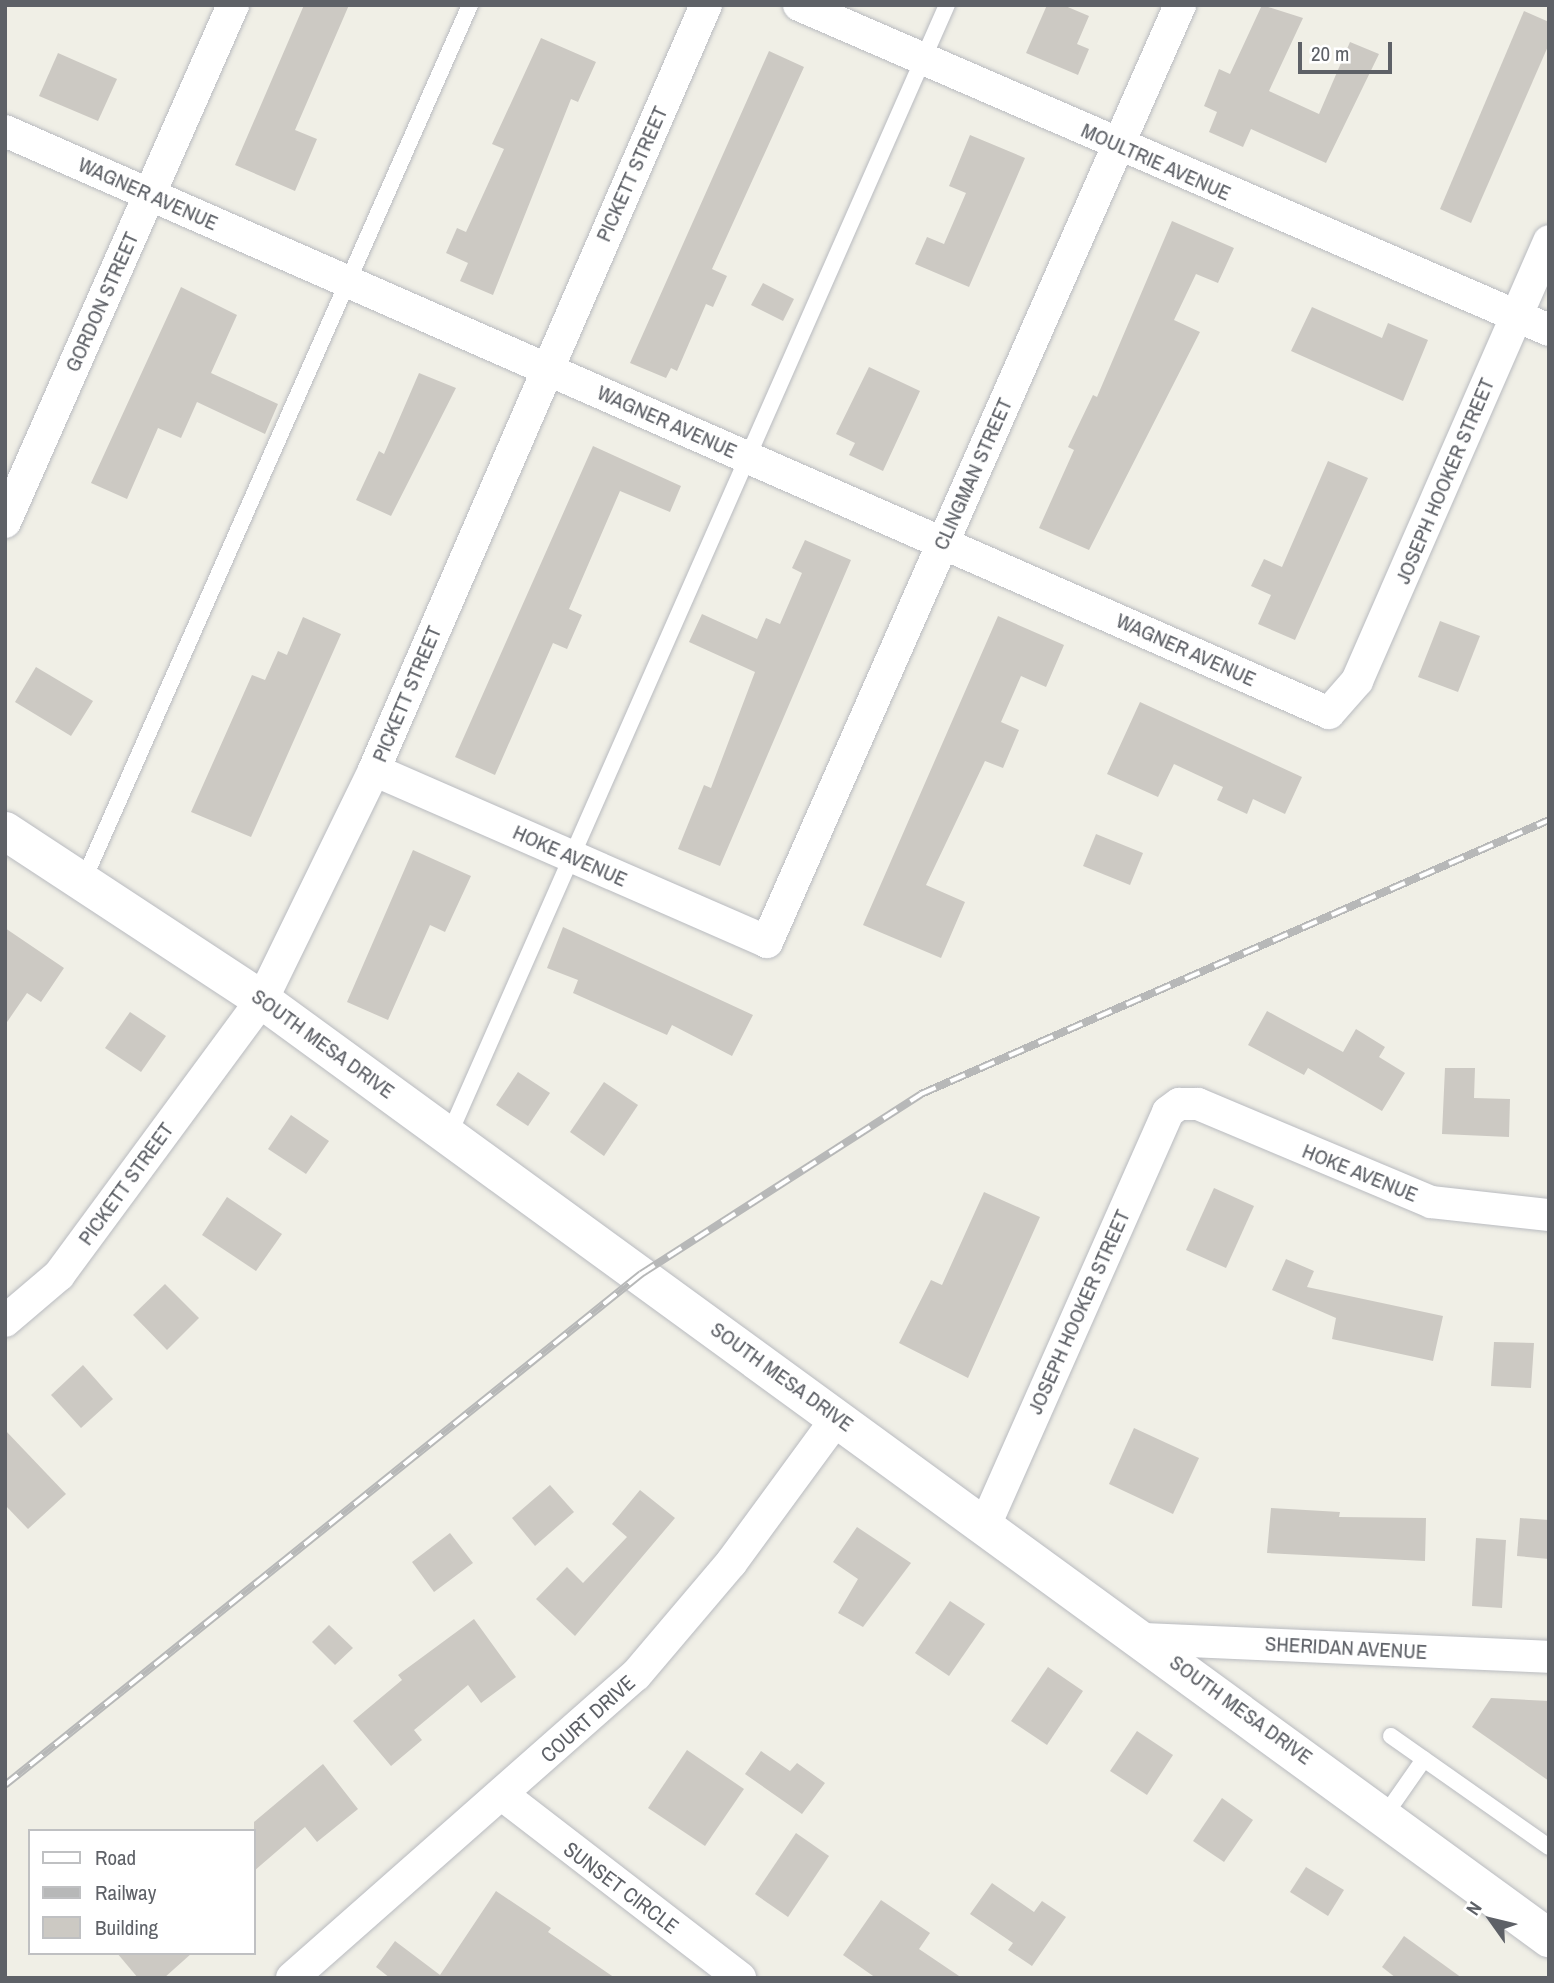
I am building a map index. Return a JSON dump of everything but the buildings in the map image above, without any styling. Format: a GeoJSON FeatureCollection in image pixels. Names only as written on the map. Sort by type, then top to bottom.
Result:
{"type":"FeatureCollection","features":[{"type":"Feature","properties":{"kind":"main road","name":"SOUTH MESA DRIVE"},"geometry":{"type":"LineString","coordinates":[[5,831],[84,879],[262,1000],[986,1523],[1548,1937]]}},
{"type":"Feature","properties":{"kind":"street","name":"GORDON STREET"},"geometry":{"type":"LineString","coordinates":[[5,522],[233,5]]}},
{"type":"Feature","properties":{"kind":"street","name":"PICKETT STREET"},"geometry":{"type":"LineString","coordinates":[[5,1321],[60,1275],[262,1000],[374,770],[706,5]]}},
{"type":"Feature","properties":{"kind":"street","name":"MOULTRIE AVENUE"},"geometry":{"type":"LineString","coordinates":[[799,5],[1513,319],[1549,330]]}},
{"type":"Feature","properties":{"kind":"street","name":"CLINGMAN STREET"},"geometry":{"type":"LineString","coordinates":[[767,942],[1180,5]]}},
{"type":"Feature","properties":{"kind":"street","name":"WAGNER AVENUE"},"geometry":{"type":"LineString","coordinates":[[5,131],[1329,713]]}},
{"type":"Feature","properties":{"kind":"street","name":"JOSEPH HOOKER STREET"},"geometry":{"type":"LineString","coordinates":[[1329,713],[1357,681],[1549,241]]}},
{"type":"Feature","properties":{"kind":"street","name":"HOKE AVENUE"},"geometry":{"type":"LineString","coordinates":[[374,770],[767,942]]}},
{"type":"Feature","properties":{"kind":"street","name":"JOSEPH HOOKER STREET"},"geometry":{"type":"LineString","coordinates":[[986,1523],[1168,1112],[1179,1104]]}},
{"type":"Feature","properties":{"kind":"street","name":"HOKE AVENUE"},"geometry":{"type":"LineString","coordinates":[[1179,1104],[1198,1104],[1431,1202],[1549,1215]]}},
{"type":"Feature","properties":{"kind":"street","name":"COURT DRIVE"},"geometry":{"type":"LineString","coordinates":[[292,1978],[504,1796],[636,1675],[731,1563],[838,1417]]}},
{"type":"Feature","properties":{"kind":"street","name":"SHERIDAN AVENUE"},"geometry":{"type":"LineString","coordinates":[[1143,1639],[1549,1657]]}},
{"type":"Feature","properties":{"kind":"street","name":"SUNSET CIRCLE"},"geometry":{"type":"LineString","coordinates":[[504,1796],[740,1978]]}},
{"type":"Feature","properties":{"kind":"lane"},"geometry":{"type":"LineString","coordinates":[[84,879],[470,5]]}},
{"type":"Feature","properties":{"kind":"lane"},"geometry":{"type":"LineString","coordinates":[[449,1135],[947,5]]}},
{"type":"Feature","properties":{"kind":"lane"},"geometry":{"type":"LineString","coordinates":[[1391,1736],[1549,1847]]}},
{"type":"Feature","properties":{"kind":"lane"},"geometry":{"type":"LineString","coordinates":[[1385,1815],[1424,1759]]}},
{"type":"Feature","properties":{"kind":"railway"},"geometry":{"type":"LineString","coordinates":[[5,1785],[641,1274],[921,1094],[1549,820]]}}]}
